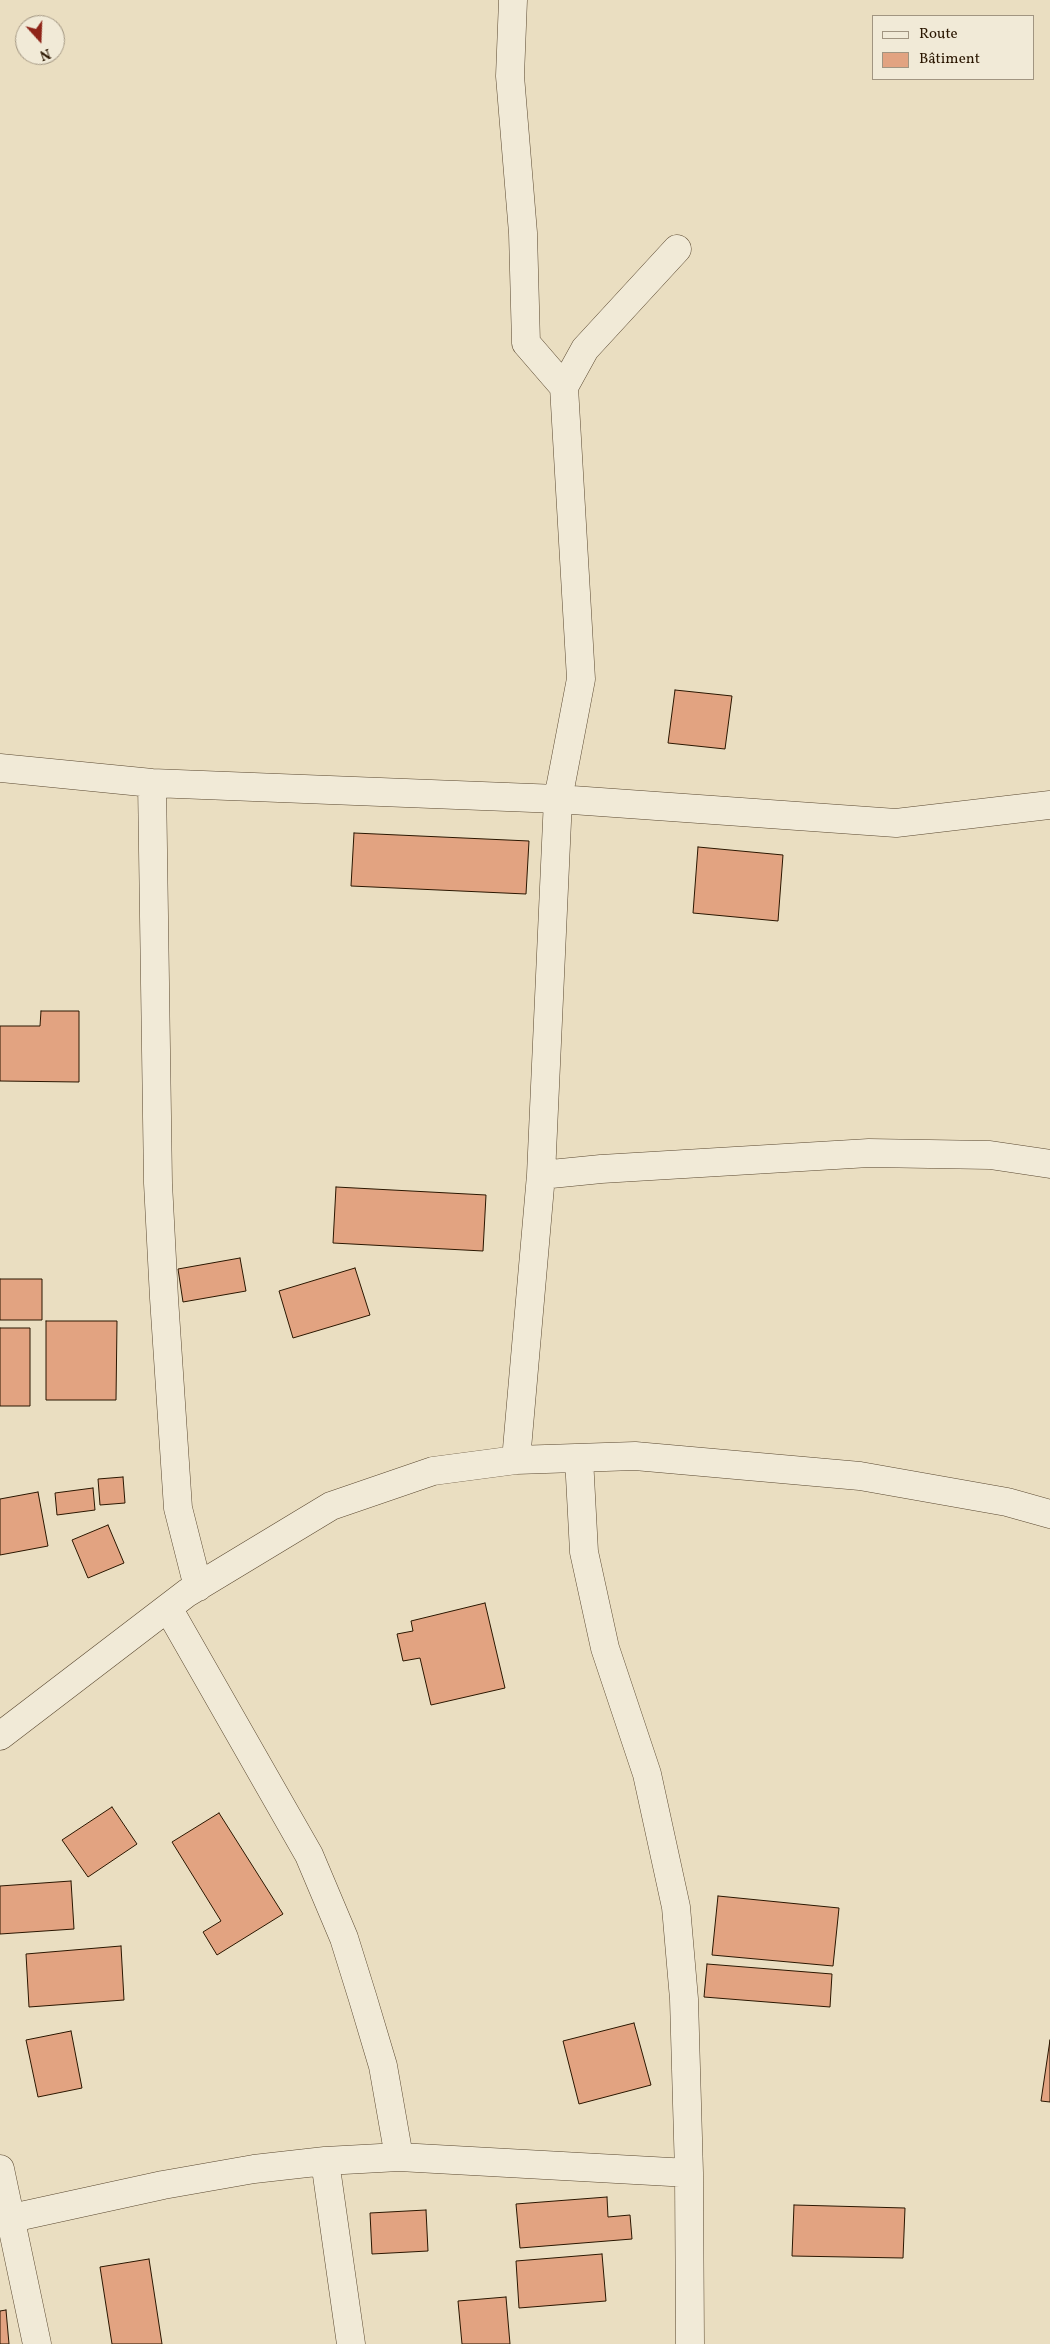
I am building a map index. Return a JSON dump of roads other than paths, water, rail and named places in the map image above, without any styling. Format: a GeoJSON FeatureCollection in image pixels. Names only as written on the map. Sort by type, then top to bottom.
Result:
{"type":"FeatureCollection","features":[{"type":"Feature","properties":{"kind":"street"},"geometry":{"type":"LineString","coordinates":[[513,0],[510,76],[523,233],[526,343],[564,387]]}},
{"type":"Feature","properties":{"kind":"street"},"geometry":{"type":"LineString","coordinates":[[516,1460],[541,1175],[558,799],[581,680],[564,387],[586,349],[677,249]]}},
{"type":"Feature","properties":{"kind":"street"},"geometry":{"type":"LineString","coordinates":[[0,768],[152,784],[558,799],[896,823],[1050,805]]}},
{"type":"Feature","properties":{"kind":"street"},"geometry":{"type":"LineString","coordinates":[[152,784],[158,1183],[164,1298],[178,1508],[198,1587]]}},
{"type":"Feature","properties":{"kind":"street"},"geometry":{"type":"LineString","coordinates":[[541,1175],[601,1169],[869,1153],[990,1154],[1050,1164]]}},
{"type":"Feature","properties":{"kind":"street"},"geometry":{"type":"LineString","coordinates":[[0,1736],[198,1587],[331,1506],[432,1472],[516,1460],[634,1456],[860,1476],[1007,1502],[1050,1514]]}},
{"type":"Feature","properties":{"kind":"street"},"geometry":{"type":"LineString","coordinates":[[579,1458],[584,1552],[606,1648],[647,1774],[676,1906],[684,1999],[689,2173],[690,2344]]}},
{"type":"Feature","properties":{"kind":"street"},"geometry":{"type":"LineString","coordinates":[[168,1608],[309,1855],[344,1938],[383,2066],[399,2157]]}},
{"type":"Feature","properties":{"kind":"street"},"geometry":{"type":"LineString","coordinates":[[12,2218],[163,2185],[254,2170],[325,2161],[399,2157],[689,2173]]}},
{"type":"Feature","properties":{"kind":"street"},"geometry":{"type":"LineString","coordinates":[[325,2161],[351,2344]]}},
{"type":"Feature","properties":{"kind":"street"},"geometry":{"type":"LineString","coordinates":[[0,2169],[12,2218],[37,2344]]}}]}
